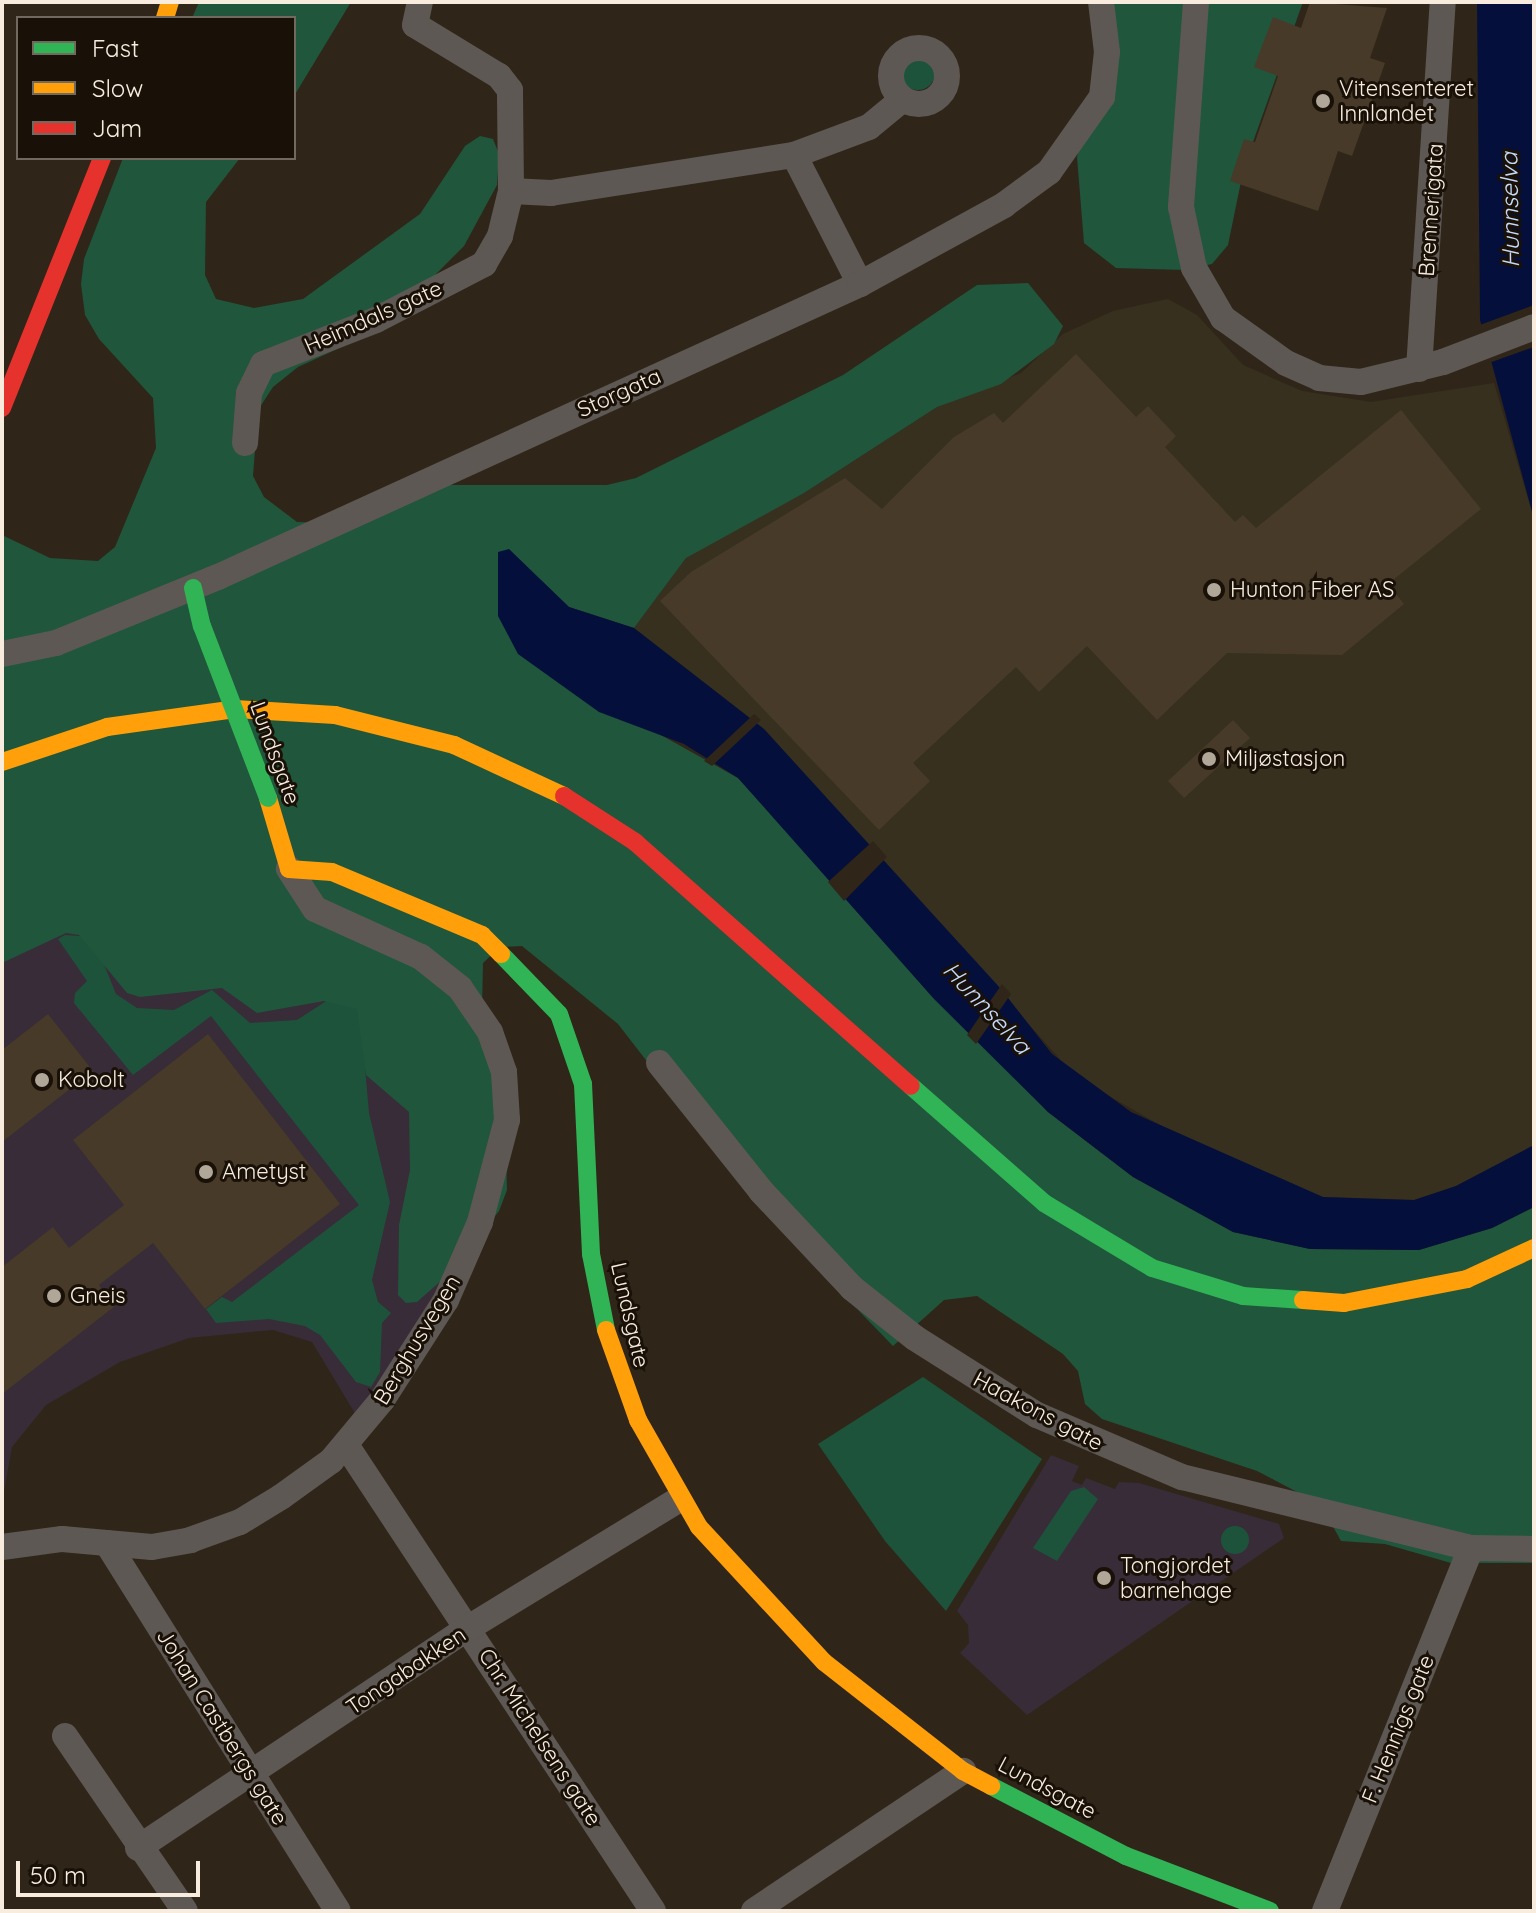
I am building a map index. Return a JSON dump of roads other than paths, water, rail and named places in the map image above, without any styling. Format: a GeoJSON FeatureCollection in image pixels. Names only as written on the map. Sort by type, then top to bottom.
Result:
{"type":"FeatureCollection","features":[{"type":"Feature","properties":{"kind":"main road"},"geometry":{"type":"LineString","coordinates":[[2,408],[101,160]]}},
{"type":"Feature","properties":{"kind":"main road","name":"Lundsgate"},"geometry":{"type":"LineString","coordinates":[[193,588],[202,626],[268,798],[289,869],[332,872],[482,935],[559,1014],[583,1084],[591,1254],[608,1341],[638,1420],[678,1500],[824,1662],[963,1771],[1126,1856],[1258,1909]]}},
{"type":"Feature","properties":{"kind":"main road"},"geometry":{"type":"LineString","coordinates":[[2,762],[107,727],[235,709],[335,715],[454,745],[558,792],[635,842],[1044,1203],[1152,1268],[1243,1296],[1344,1303],[1467,1279],[1534,1248]]}},
{"type":"Feature","properties":{"kind":"street","name":"Heimdals gate"},"geometry":{"type":"LineString","coordinates":[[245,443],[249,393],[263,364],[376,320],[484,264],[500,236],[511,191],[510,90],[499,76],[415,25],[420,2]]}},
{"type":"Feature","properties":{"kind":"street","name":"Storgata"},"geometry":{"type":"LineString","coordinates":[[2,654],[56,643],[193,588],[860,284],[1009,202],[1057,163],[1102,97],[1107,52],[1101,2]]}},
{"type":"Feature","properties":{"kind":"street"},"geometry":{"type":"LineString","coordinates":[[1196,2],[1181,207],[1185,242],[1203,288],[1223,318],[1254,344],[1319,378],[1361,382],[1419,369],[1534,327]]}},
{"type":"Feature","properties":{"kind":"street","name":"Brennerigata"},"geometry":{"type":"LineString","coordinates":[[1419,369],[1443,2]]}},
{"type":"Feature","properties":{"kind":"street"},"geometry":{"type":"LineString","coordinates":[[511,191],[551,193],[794,155],[869,127],[903,99]]}},
{"type":"Feature","properties":{"kind":"street"},"geometry":{"type":"LineString","coordinates":[[794,155],[860,284]]}},
{"type":"Feature","properties":{"kind":"street","name":"Berghusvegen"},"geometry":{"type":"LineString","coordinates":[[2,1547],[62,1539],[152,1547],[240,1522],[346,1445],[446,1300],[480,1222],[504,1146],[504,1072],[490,1032],[460,988],[421,957],[315,909],[289,869]]}},
{"type":"Feature","properties":{"kind":"street","name":"Haakons gate"},"geometry":{"type":"LineString","coordinates":[[659,1063],[809,1245],[852,1288],[964,1372],[1099,1445],[1182,1477],[1471,1548],[1534,1549]]}},
{"type":"Feature","properties":{"kind":"street","name":"Chr. Michelsens gate"},"geometry":{"type":"LineString","coordinates":[[346,1445],[470,1627],[653,1911]]}},
{"type":"Feature","properties":{"kind":"street","name":"Tongabakken"},"geometry":{"type":"LineString","coordinates":[[138,1848],[249,1771],[374,1696],[470,1627],[678,1500]]}},
{"type":"Feature","properties":{"kind":"street","name":"Johan Castbergs gate"},"geometry":{"type":"LineString","coordinates":[[107,1543],[338,1911]]}},
{"type":"Feature","properties":{"kind":"street","name":"F. Hennigs gate"},"geometry":{"type":"LineString","coordinates":[[1325,1911],[1471,1548]]}},
{"type":"Feature","properties":{"kind":"street"},"geometry":{"type":"LineString","coordinates":[[65,1736],[138,1848],[185,1911]]}},
{"type":"Feature","properties":{"kind":"street"},"geometry":{"type":"LineString","coordinates":[[754,1911],[963,1771]]}},
{"type":"Feature","properties":{"kind":"water","name":"Hunnselva"},"geometry":{"type":"Polygon","coordinates":[[[1477,2],[1534,2],[1534,519],[1480,320],[1477,2]]]}},
{"type":"Feature","properties":{"kind":"water","name":"Hunnselva"},"geometry":{"type":"Polygon","coordinates":[[[509,549],[569,607],[634,628],[764,729],[1001,989],[1052,1054],[1131,1112],[1323,1197],[1414,1200],[1456,1186],[1534,1145],[1534,1207],[1492,1228],[1419,1250],[1310,1249],[1233,1232],[1133,1177],[1048,1112],[934,999],[738,778],[684,744],[599,712],[518,654],[498,616],[498,552],[509,549]]]}},
{"type":"Feature","properties":{"kind":"place","name":"Vitensenteret Innlandet"},"geometry":{"type":"Point","coordinates":[1323,101]}},
{"type":"Feature","properties":{"kind":"place","name":"Hunton Fiber AS"},"geometry":{"type":"Point","coordinates":[1214,590]}},
{"type":"Feature","properties":{"kind":"place","name":"Miljøstasjon"},"geometry":{"type":"Point","coordinates":[1209,759]}},
{"type":"Feature","properties":{"kind":"place","name":"Kobolt"},"geometry":{"type":"Point","coordinates":[42,1080]}},
{"type":"Feature","properties":{"kind":"place","name":"Ametyst"},"geometry":{"type":"Point","coordinates":[206,1172]}},
{"type":"Feature","properties":{"kind":"place","name":"Gneis"},"geometry":{"type":"Point","coordinates":[54,1296]}},
{"type":"Feature","properties":{"kind":"place","name":"Tongjordet barnehage"},"geometry":{"type":"Point","coordinates":[1104,1578]}}]}
